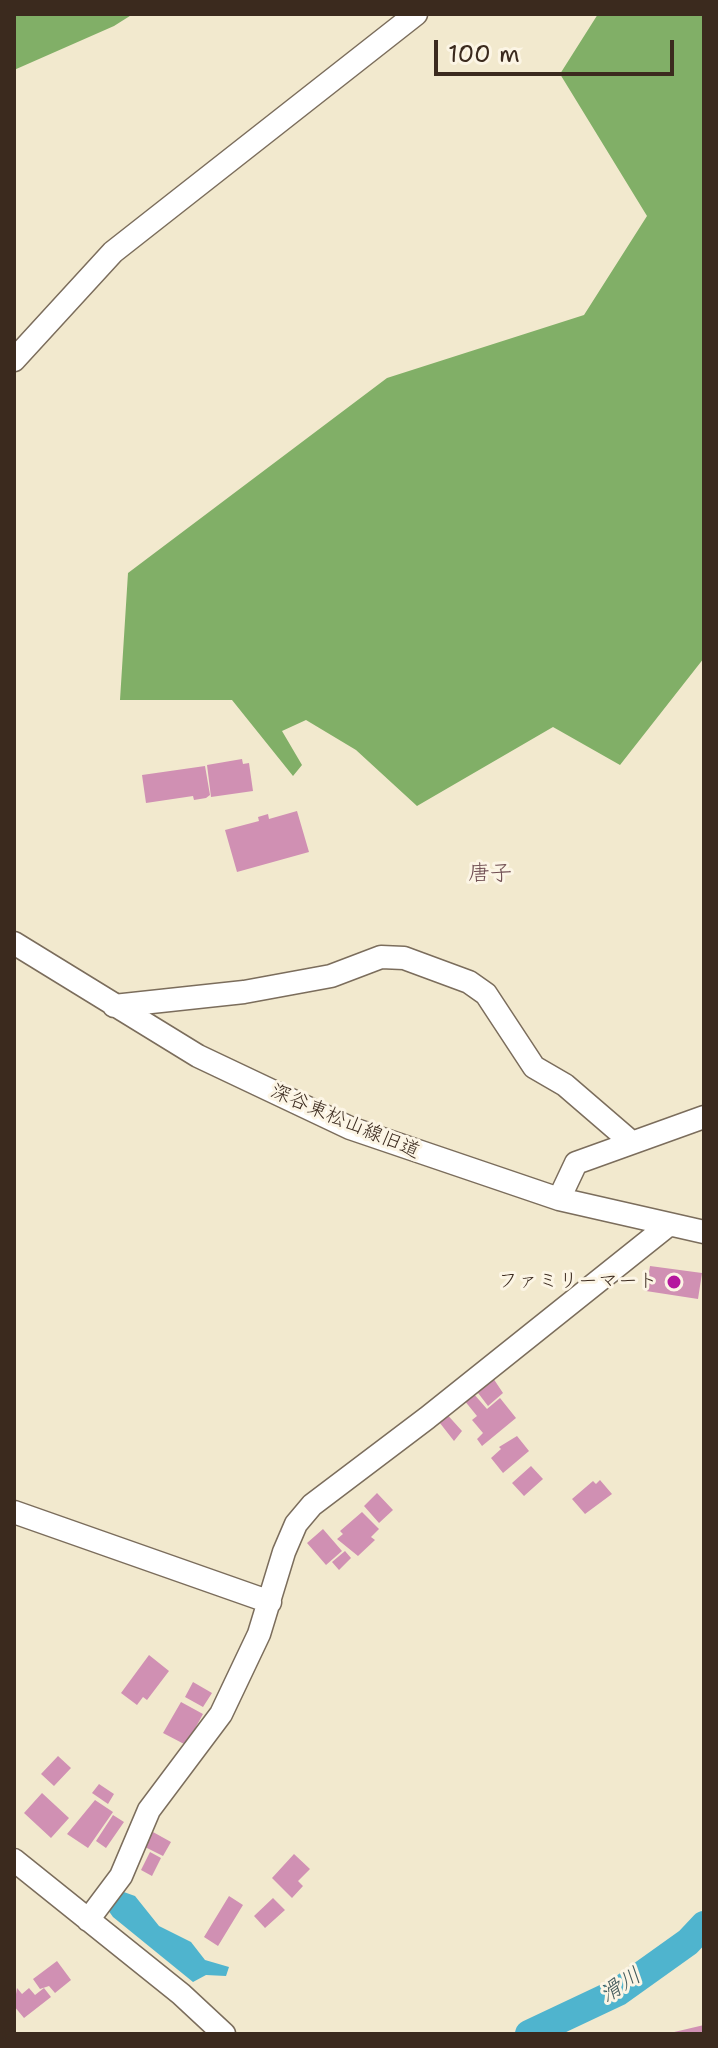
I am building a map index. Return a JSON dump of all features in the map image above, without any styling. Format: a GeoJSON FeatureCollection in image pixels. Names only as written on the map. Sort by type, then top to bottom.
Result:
{"type":"FeatureCollection","features":[{"type":"Feature","properties":{"kind":"street"},"geometry":{"type":"LineString","coordinates":[[14,360],[113,252],[416,14]]}},
{"type":"Feature","properties":{"kind":"street","name":"深谷東松山線旧道"},"geometry":{"type":"LineString","coordinates":[[14,943],[198,1056],[350,1128],[559,1199],[666,1227],[704,1232]]}},
{"type":"Feature","properties":{"kind":"street"},"geometry":{"type":"LineString","coordinates":[[114,1006],[244,992],[331,976],[381,957],[404,958],[469,982],[486,994],[534,1067],[565,1085],[630,1141]]}},
{"type":"Feature","properties":{"kind":"street"},"geometry":{"type":"LineString","coordinates":[[559,1199],[576,1163],[630,1141],[704,1117]]}},
{"type":"Feature","properties":{"kind":"street"},"geometry":{"type":"LineString","coordinates":[[88,1920],[121,1876],[149,1810],[221,1714],[270,1602],[284,1552],[296,1524],[312,1505],[427,1418],[666,1227]]}},
{"type":"Feature","properties":{"kind":"street"},"geometry":{"type":"LineString","coordinates":[[14,1512],[270,1602]]}},
{"type":"Feature","properties":{"kind":"street"},"geometry":{"type":"LineString","coordinates":[[14,1860],[181,1994],[224,2034]]}},
{"type":"Feature","properties":{"kind":"green space"},"geometry":{"type":"Polygon","coordinates":[[[14,14],[133,14],[114,26],[14,70],[14,14]]]}},
{"type":"Feature","properties":{"kind":"green space"},"geometry":{"type":"Polygon","coordinates":[[[598,14],[704,14],[704,658],[620,765],[553,727],[417,806],[356,750],[306,720],[282,731],[302,765],[293,776],[232,700],[120,700],[128,573],[387,378],[584,315],[647,216],[560,74],[598,14]]]}},
{"type":"Feature","properties":{"kind":"water"},"geometry":{"type":"Polygon","coordinates":[[[121,1891],[135,1896],[159,1926],[191,1942],[205,1960],[229,1967],[226,1976],[206,1975],[193,1982],[113,1917],[108,1910],[121,1891]]]}},
{"type":"Feature","properties":{"kind":"building"},"geometry":{"type":"Polygon","coordinates":[[[242,759],[243,764],[249,763],[253,791],[211,797],[207,765],[242,759]]]}},
{"type":"Feature","properties":{"kind":"building"},"geometry":{"type":"Polygon","coordinates":[[[205,766],[210,795],[206,798],[194,800],[193,796],[146,803],[142,775],[205,766]]]}},
{"type":"Feature","properties":{"kind":"building"},"geometry":{"type":"Polygon","coordinates":[[[297,811],[309,852],[237,872],[225,830],[259,821],[258,817],[268,814],[269,819],[297,811]]]}},
{"type":"Feature","properties":{"kind":"building","name":"ファミリーマート"},"geometry":{"type":"Polygon","coordinates":[[[650,1266],[702,1273],[698,1299],[646,1291],[650,1266]]]}},
{"type":"Feature","properties":{"kind":"building"},"geometry":{"type":"Polygon","coordinates":[[[491,1375],[503,1393],[488,1406],[475,1389],[491,1375]]]}},
{"type":"Feature","properties":{"kind":"building"},"geometry":{"type":"Polygon","coordinates":[[[473,1393],[487,1409],[500,1398],[516,1418],[482,1446],[477,1439],[483,1433],[472,1420],[477,1416],[464,1400],[473,1393]]]}},
{"type":"Feature","properties":{"kind":"building"},"geometry":{"type":"Polygon","coordinates":[[[444,1411],[462,1431],[454,1441],[436,1418],[444,1411]]]}},
{"type":"Feature","properties":{"kind":"building"},"geometry":{"type":"Polygon","coordinates":[[[517,1436],[529,1451],[503,1473],[491,1458],[501,1449],[499,1447],[517,1436]]]}},
{"type":"Feature","properties":{"kind":"building"},"geometry":{"type":"Polygon","coordinates":[[[531,1466],[543,1479],[524,1496],[512,1483],[531,1466]]]}},
{"type":"Feature","properties":{"kind":"building"},"geometry":{"type":"Polygon","coordinates":[[[600,1480],[612,1494],[585,1514],[572,1499],[593,1481],[596,1484],[600,1480]]]}},
{"type":"Feature","properties":{"kind":"building"},"geometry":{"type":"Polygon","coordinates":[[[377,1493],[393,1510],[379,1523],[364,1506],[377,1493]]]}},
{"type":"Feature","properties":{"kind":"building"},"geometry":{"type":"Polygon","coordinates":[[[362,1512],[379,1529],[371,1537],[375,1540],[358,1556],[337,1539],[343,1534],[340,1531],[362,1512]]]}},
{"type":"Feature","properties":{"kind":"building"},"geometry":{"type":"Polygon","coordinates":[[[323,1529],[342,1551],[326,1565],[307,1543],[323,1529]]]}},
{"type":"Feature","properties":{"kind":"building"},"geometry":{"type":"Polygon","coordinates":[[[345,1551],[351,1558],[339,1570],[332,1562],[345,1551]]]}},
{"type":"Feature","properties":{"kind":"building"},"geometry":{"type":"Polygon","coordinates":[[[149,1655],[169,1671],[147,1700],[143,1697],[137,1705],[121,1693],[149,1655]]]}},
{"type":"Feature","properties":{"kind":"building"},"geometry":{"type":"Polygon","coordinates":[[[193,1682],[212,1693],[203,1707],[185,1697],[193,1682]]]}},
{"type":"Feature","properties":{"kind":"building"},"geometry":{"type":"Polygon","coordinates":[[[181,1702],[203,1714],[186,1745],[163,1733],[181,1702]]]}},
{"type":"Feature","properties":{"kind":"building"},"geometry":{"type":"Polygon","coordinates":[[[58,1756],[71,1768],[54,1786],[41,1774],[58,1756]]]}},
{"type":"Feature","properties":{"kind":"building"},"geometry":{"type":"Polygon","coordinates":[[[99,1784],[114,1794],[108,1804],[92,1793],[99,1784]]]}},
{"type":"Feature","properties":{"kind":"building"},"geometry":{"type":"Polygon","coordinates":[[[42,1793],[69,1818],[51,1838],[24,1813],[42,1793]]]}},
{"type":"Feature","properties":{"kind":"building"},"geometry":{"type":"Polygon","coordinates":[[[95,1800],[113,1812],[88,1848],[67,1834],[95,1800]]]}},
{"type":"Feature","properties":{"kind":"building"},"geometry":{"type":"Polygon","coordinates":[[[113,1815],[124,1822],[106,1848],[96,1841],[113,1815]]]}},
{"type":"Feature","properties":{"kind":"building"},"geometry":{"type":"Polygon","coordinates":[[[153,1832],[171,1842],[163,1856],[145,1847],[153,1832]]]}},
{"type":"Feature","properties":{"kind":"building"},"geometry":{"type":"Polygon","coordinates":[[[150,1852],[161,1858],[152,1876],[141,1870],[150,1852]]]}},
{"type":"Feature","properties":{"kind":"building"},"geometry":{"type":"Polygon","coordinates":[[[294,1854],[310,1869],[298,1881],[303,1886],[292,1898],[272,1878],[294,1854]]]}},
{"type":"Feature","properties":{"kind":"building"},"geometry":{"type":"Polygon","coordinates":[[[229,1896],[243,1905],[218,1946],[204,1937],[229,1896]]]}},
{"type":"Feature","properties":{"kind":"building"},"geometry":{"type":"Polygon","coordinates":[[[273,1898],[285,1910],[265,1928],[254,1916],[273,1898]]]}},
{"type":"Feature","properties":{"kind":"building"},"geometry":{"type":"Polygon","coordinates":[[[57,1961],[71,1980],[55,1993],[49,1986],[40,1989],[33,1979],[57,1961]]]}},
{"type":"Feature","properties":{"kind":"building"},"geometry":{"type":"Polygon","coordinates":[[[17,1988],[22,1994],[29,1988],[35,1995],[44,1988],[51,1997],[24,2018],[14,2006],[17,1988]]]}},
{"type":"Feature","properties":{"kind":"building"},"geometry":{"type":"Polygon","coordinates":[[[704,2025],[704,2034],[670,2034],[670,2033],[704,2025]]]}},
{"type":"Feature","properties":{"kind":"waterway","name":"滑川"},"geometry":{"type":"LineString","coordinates":[[529,2034],[618,1992],[688,1942],[704,1925]]}},
{"type":"Feature","properties":{"kind":"place","name":"ファミリーマート"},"geometry":{"type":"Point","coordinates":[674,1282]}},
{"type":"Feature","properties":{"kind":"district","name":"唐子"},"geometry":{"type":"Point","coordinates":[490,874]}}]}
